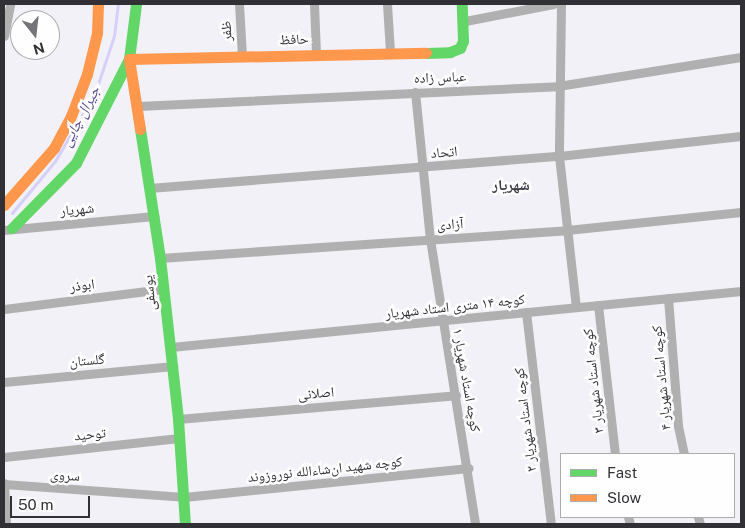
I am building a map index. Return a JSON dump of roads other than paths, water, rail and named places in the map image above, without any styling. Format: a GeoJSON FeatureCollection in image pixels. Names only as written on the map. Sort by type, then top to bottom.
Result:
{"type":"FeatureCollection","features":[{"type":"Feature","properties":{"kind":"street"},"geometry":{"type":"LineString","coordinates":[[4,36],[10,4]]}},
{"type":"Feature","properties":{"kind":"street"},"geometry":{"type":"LineString","coordinates":[[4,205],[54,148],[71,116],[91,58],[97,33],[98,4]]}},
{"type":"Feature","properties":{"kind":"street"},"geometry":{"type":"LineString","coordinates":[[6,227],[76,162],[129,59],[136,4]]}},
{"type":"Feature","properties":{"kind":"street","name":"ظفر"},"geometry":{"type":"LineString","coordinates":[[238,4],[242,56]]}},
{"type":"Feature","properties":{"kind":"street"},"geometry":{"type":"LineString","coordinates":[[314,4],[316,53]]}},
{"type":"Feature","properties":{"kind":"street"},"geometry":{"type":"LineString","coordinates":[[387,4],[390,52]]}},
{"type":"Feature","properties":{"kind":"street"},"geometry":{"type":"LineString","coordinates":[[462,4],[465,21],[553,4]]}},
{"type":"Feature","properties":{"kind":"street"},"geometry":{"type":"LineString","coordinates":[[561,4],[558,86],[559,156],[576,307]]}},
{"type":"Feature","properties":{"kind":"street","name":"حافظ"},"geometry":{"type":"LineString","coordinates":[[129,59],[316,53],[450,52],[460,48],[465,21]]}},
{"type":"Feature","properties":{"kind":"street","name":"عباس زاده"},"geometry":{"type":"LineString","coordinates":[[138,106],[558,86],[741,57]]}},
{"type":"Feature","properties":{"kind":"street","name":"یوسفی"},"geometry":{"type":"LineString","coordinates":[[129,59],[138,106],[160,258],[178,419],[185,524]]}},
{"type":"Feature","properties":{"kind":"street","name":"کوچه استاد شهریار ۱"},"geometry":{"type":"LineString","coordinates":[[415,92],[421,168],[430,239],[469,468],[475,524]]}},
{"type":"Feature","properties":{"kind":"street","name":"اتحاد"},"geometry":{"type":"LineString","coordinates":[[149,188],[559,156],[741,136]]}},
{"type":"Feature","properties":{"kind":"street","name":"آزادی"},"geometry":{"type":"LineString","coordinates":[[160,258],[567,230],[741,212]]}},
{"type":"Feature","properties":{"kind":"street","name":"شهریار"},"geometry":{"type":"LineString","coordinates":[[6,227],[154,216]]}},
{"type":"Feature","properties":{"kind":"street","name":"ابوذر"},"geometry":{"type":"LineString","coordinates":[[4,309],[163,289]]}},
{"type":"Feature","properties":{"kind":"street"},"geometry":{"type":"LineString","coordinates":[[741,291],[741,302]]}},
{"type":"Feature","properties":{"kind":"street","name":"کوچه ۱۴ متری استاد شهریار"},"geometry":{"type":"LineString","coordinates":[[170,348],[741,291]]}},
{"type":"Feature","properties":{"kind":"street","name":"کوچه استاد شهریار ۴"},"geometry":{"type":"LineString","coordinates":[[668,298],[678,426],[684,453]]}},
{"type":"Feature","properties":{"kind":"street","name":"کوچه استاد شهریار ۳"},"geometry":{"type":"LineString","coordinates":[[598,305],[615,453]]}},
{"type":"Feature","properties":{"kind":"street","name":"کوچه استاد شهریار ۲"},"geometry":{"type":"LineString","coordinates":[[526,312],[552,524]]}},
{"type":"Feature","properties":{"kind":"street","name":"گلستان"},"geometry":{"type":"LineString","coordinates":[[4,382],[173,366]]}},
{"type":"Feature","properties":{"kind":"street","name":"اصلانی"},"geometry":{"type":"LineString","coordinates":[[178,419],[456,395]]}},
{"type":"Feature","properties":{"kind":"street","name":"توحید"},"geometry":{"type":"LineString","coordinates":[[4,457],[179,438]]}},
{"type":"Feature","properties":{"kind":"street","name":"کوچه شهید ان‌شاءالله نوروزوند"},"geometry":{"type":"LineString","coordinates":[[184,497],[469,468]]}},
{"type":"Feature","properties":{"kind":"street"},"geometry":{"type":"LineString","coordinates":[[4,484],[6,524]]}},
{"type":"Feature","properties":{"kind":"street","name":"سروی"},"geometry":{"type":"LineString","coordinates":[[4,484],[184,497]]}},
{"type":"Feature","properties":{"kind":"waterway","name":"جیرال چایی"},"geometry":{"type":"LineString","coordinates":[[12,213],[55,161],[95,93],[114,36],[118,4]]}},
{"type":"Feature","properties":{"kind":"district","name":"شهریار"},"geometry":{"type":"Point","coordinates":[511,185]}}]}
